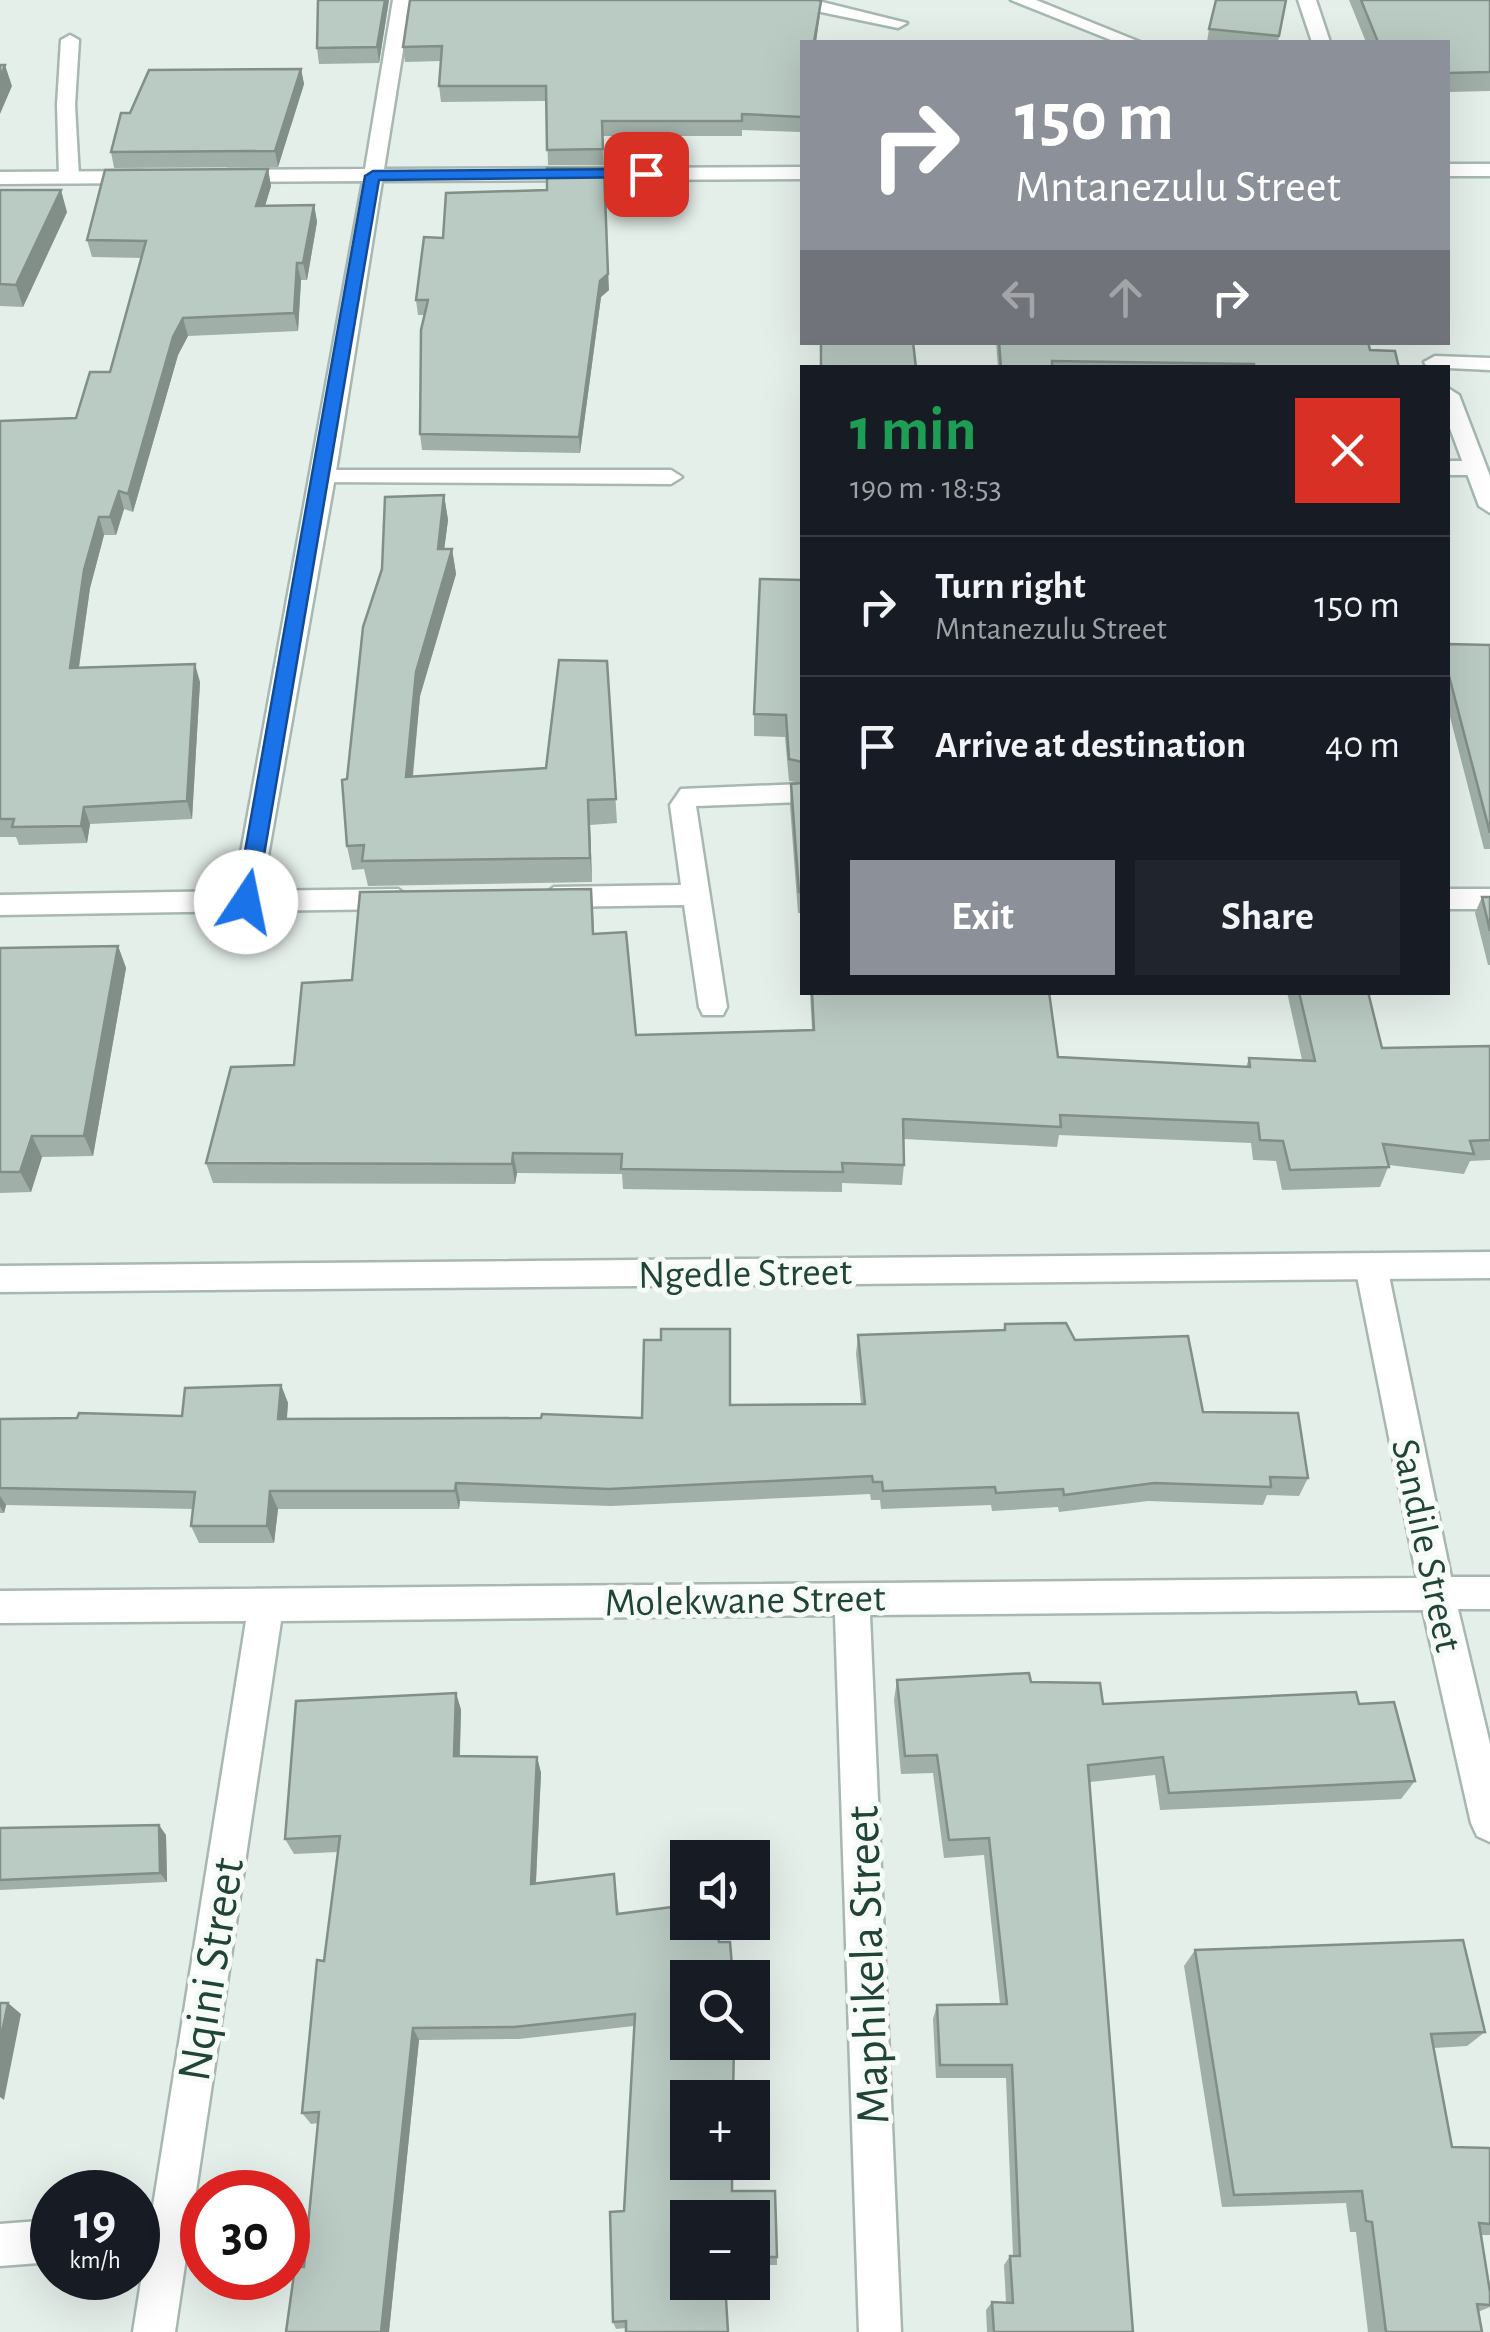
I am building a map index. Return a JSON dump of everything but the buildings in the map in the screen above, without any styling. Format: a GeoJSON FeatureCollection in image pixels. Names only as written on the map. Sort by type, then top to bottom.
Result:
{"type":"FeatureCollection","features":[{"type":"Feature","properties":{"kind":"street"},"geometry":{"type":"LineString","coordinates":[[246,902],[324,478],[402,0]]}},
{"type":"Feature","properties":{"kind":"street"},"geometry":{"type":"LineString","coordinates":[[897,40],[898,22],[910,0]]}},
{"type":"Feature","properties":{"kind":"street"},"geometry":{"type":"LineString","coordinates":[[1020,0],[1121,40]]}},
{"type":"Feature","properties":{"kind":"street"},"geometry":{"type":"LineString","coordinates":[[1307,0],[1320,40]]}},
{"type":"Feature","properties":{"kind":"street"},"geometry":{"type":"LineString","coordinates":[[802,3],[898,22]]}},
{"type":"Feature","properties":{"kind":"street"},"geometry":{"type":"LineString","coordinates":[[69,177],[66,104],[70,40]]}},
{"type":"Feature","properties":{"kind":"street"},"geometry":{"type":"LineString","coordinates":[[1450,170],[1490,170]]}},
{"type":"Feature","properties":{"kind":"street"},"geometry":{"type":"LineString","coordinates":[[202,176],[800,173]]}},
{"type":"Feature","properties":{"kind":"street"},"geometry":{"type":"LineString","coordinates":[[0,178],[164,177]]}},
{"type":"Feature","properties":{"kind":"street"},"geometry":{"type":"LineString","coordinates":[[1434,358],[1490,364]]}},
{"type":"Feature","properties":{"kind":"street"},"geometry":{"type":"LineString","coordinates":[[1450,400],[1490,506]]}},
{"type":"Feature","properties":{"kind":"street"},"geometry":{"type":"LineString","coordinates":[[1450,468],[1475,468]]}},
{"type":"Feature","properties":{"kind":"street"},"geometry":{"type":"LineString","coordinates":[[324,478],[671,478]]}},
{"type":"Feature","properties":{"kind":"street"},"geometry":{"type":"LineString","coordinates":[[713,1007],[683,805],[690,795],[800,793]]}},
{"type":"Feature","properties":{"kind":"street"},"geometry":{"type":"LineString","coordinates":[[518,897],[694,894]]}},
{"type":"Feature","properties":{"kind":"street"},"geometry":{"type":"LineString","coordinates":[[0,904],[421,899]]}},
{"type":"Feature","properties":{"kind":"street"},"geometry":{"type":"LineString","coordinates":[[1450,900],[1490,899]]}},
{"type":"Feature","properties":{"kind":"street","name":"Ngedle Street"},"geometry":{"type":"LineString","coordinates":[[0,1279],[1490,1265]]}},
{"type":"Feature","properties":{"kind":"street","name":"Sandile Street"},"geometry":{"type":"LineString","coordinates":[[1371,1266],[1437,1593],[1490,1823]]}},
{"type":"Feature","properties":{"kind":"street","name":"Molekwane Street"},"geometry":{"type":"LineString","coordinates":[[0,1608],[1490,1593]]}},
{"type":"Feature","properties":{"kind":"street","name":"Maphikela Street"},"geometry":{"type":"LineString","coordinates":[[852,1598],[880,2332]]}},
{"type":"Feature","properties":{"kind":"street","name":"Nqini Street"},"geometry":{"type":"LineString","coordinates":[[160,2195],[266,1606]]}},
{"type":"Feature","properties":{"kind":"street"},"geometry":{"type":"LineString","coordinates":[[0,2245],[30,2243]]}},
{"type":"Feature","properties":{"kind":"street","name":"Nqini Street"},"geometry":{"type":"LineString","coordinates":[[154,2300],[154,2332]]}},
{"type":"Feature","properties":{"kind":"route"},"geometry":{"type":"LineString","coordinates":[[246,902],[324,478],[373,176],[646,174]]}}]}
